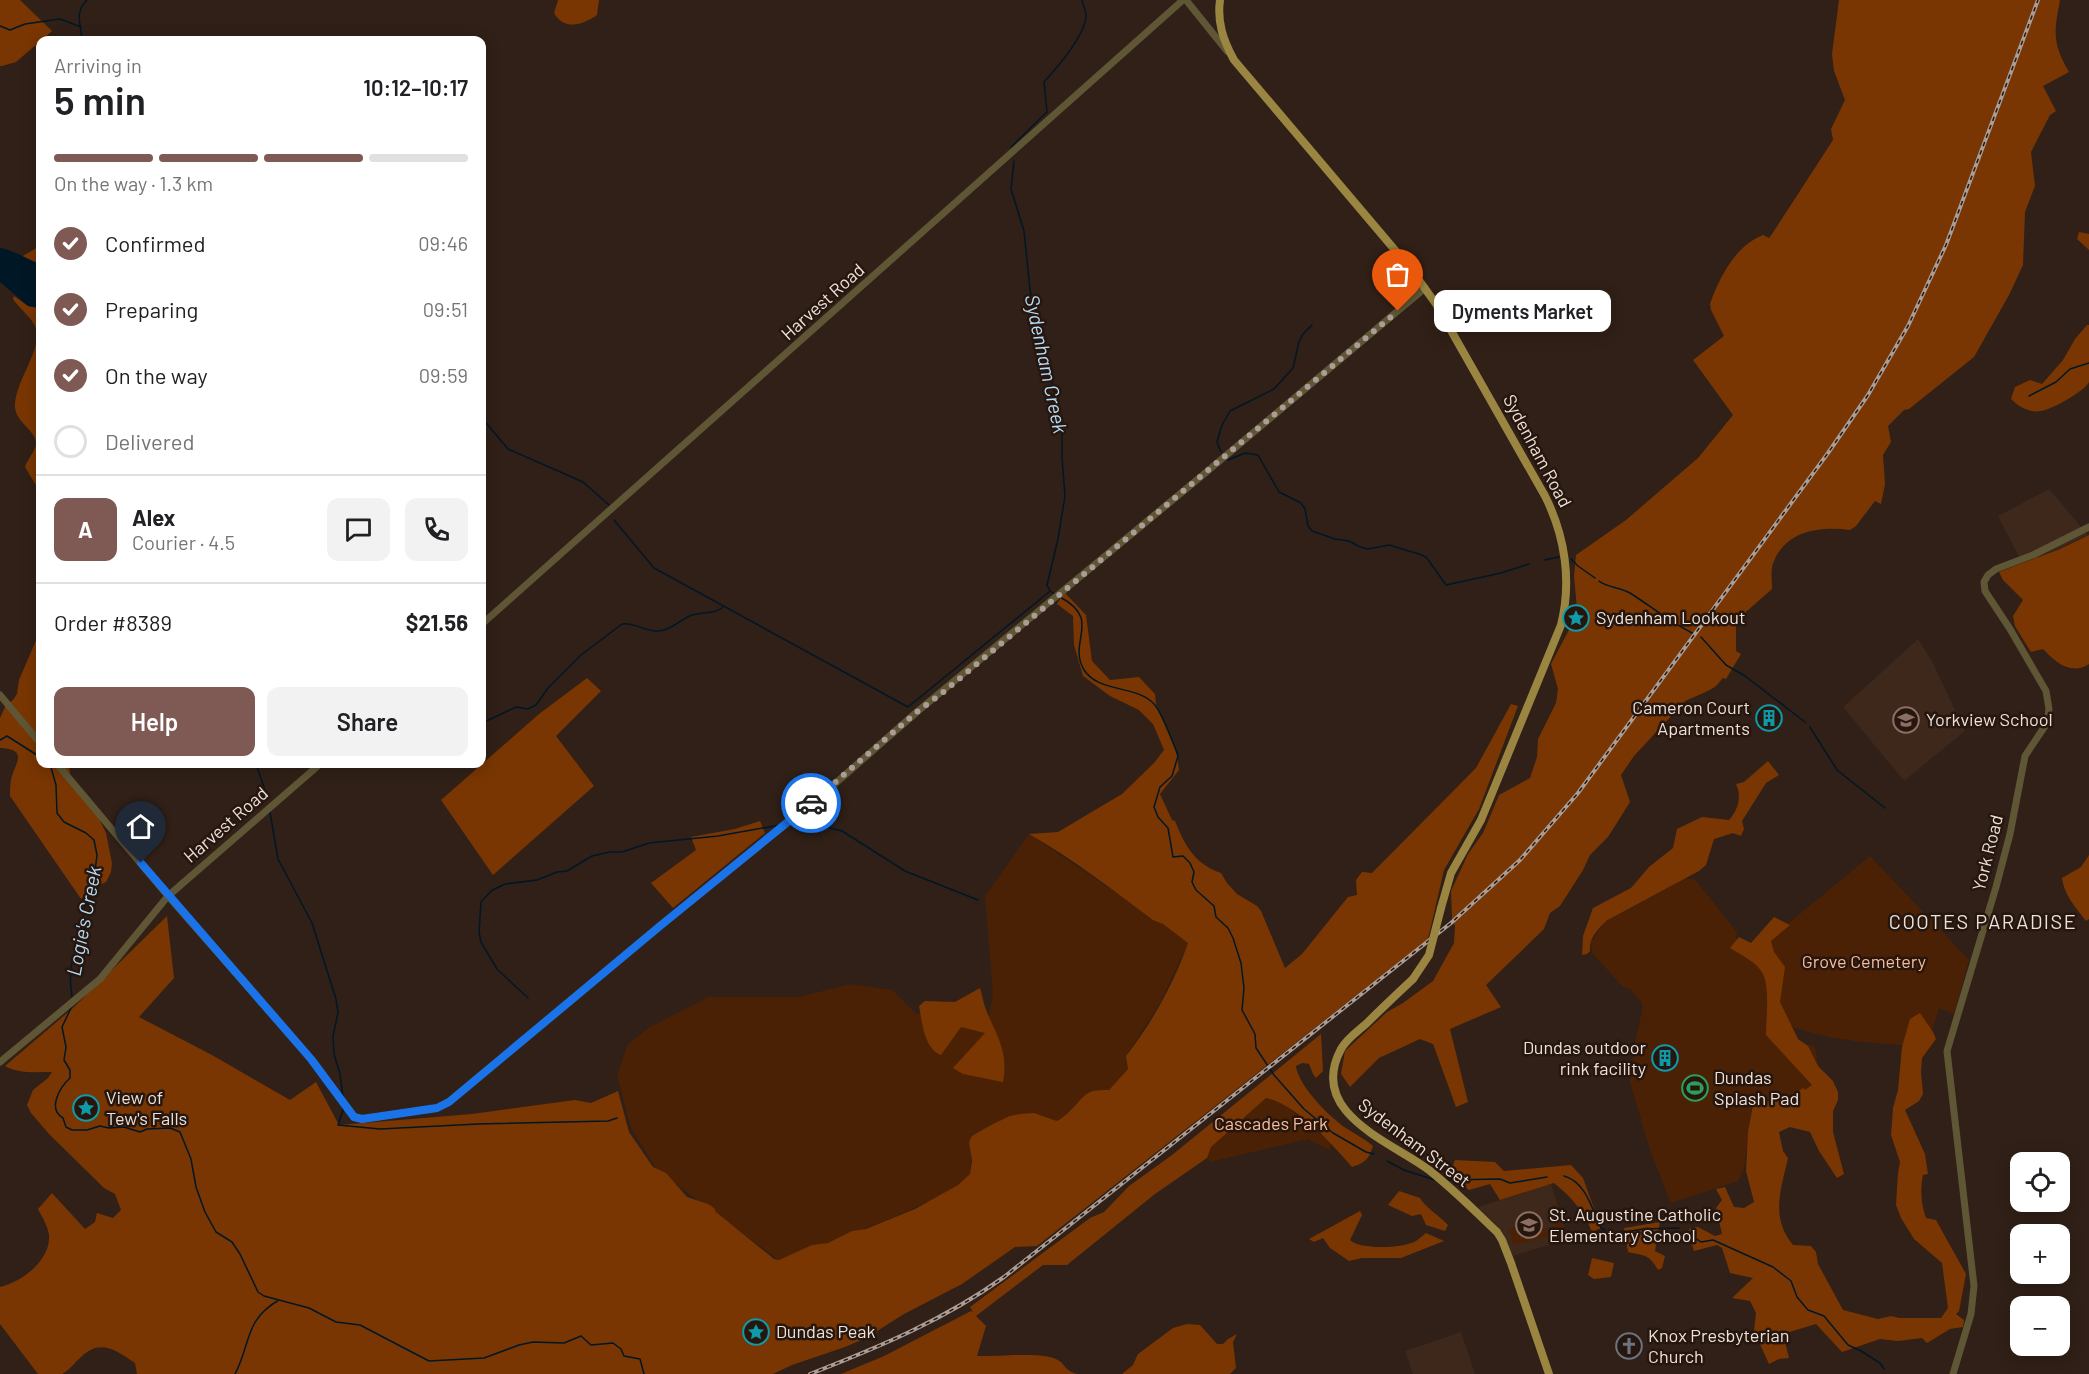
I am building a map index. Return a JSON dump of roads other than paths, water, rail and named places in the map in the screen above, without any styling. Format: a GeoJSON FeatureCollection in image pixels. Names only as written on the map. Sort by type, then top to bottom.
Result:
{"type":"FeatureCollection","features":[{"type":"Feature","properties":{"kind":"main road","name":"Sydenham Road"},"geometry":{"type":"LineString","coordinates":[[1220,0],[1221,32],[1234,60],[1411,269],[1452,331],[1545,496],[1559,532],[1565,562],[1566,607],[1562,625],[1481,820],[1451,873],[1429,955],[1413,979],[1383,1007]]}},
{"type":"Feature","properties":{"kind":"main road","name":"Sydenham Street"},"geometry":{"type":"LineString","coordinates":[[1383,1007],[1341,1049],[1337,1059],[1334,1082],[1340,1103],[1351,1117],[1369,1131],[1445,1183],[1497,1232],[1504,1245],[1549,1374]]}},
{"type":"Feature","properties":{"kind":"street","name":"Sydenham Road"},"geometry":{"type":"LineString","coordinates":[[1184,0],[1234,60]]}},
{"type":"Feature","properties":{"kind":"street","name":"Harvest Road"},"geometry":{"type":"LineString","coordinates":[[486,620],[1184,0]]}},
{"type":"Feature","properties":{"kind":"street"},"geometry":{"type":"LineString","coordinates":[[60,768],[168,896],[311,1059],[354,1117],[362,1119],[437,1108],[449,1102],[660,926],[822,795],[918,711],[1425,288]]}},
{"type":"Feature","properties":{"kind":"street","name":"York Road"},"geometry":{"type":"LineString","coordinates":[[1953,1374],[1971,1314],[1974,1286],[1947,1057],[1948,1045],[2010,834],[2025,756],[2047,723],[2049,709],[2046,691],[1985,591],[1984,582],[1988,575],[1996,569],[2033,555],[2089,527]]}},
{"type":"Feature","properties":{"kind":"street"},"geometry":{"type":"LineString","coordinates":[[0,695],[36,738]]}},
{"type":"Feature","properties":{"kind":"street","name":"Harvest Road"},"geometry":{"type":"LineString","coordinates":[[0,1062],[100,979],[168,896],[315,768]]}},
{"type":"Feature","properties":{"kind":"water"},"geometry":{"type":"Polygon","coordinates":[[[0,248],[36,262],[36,307],[28,306],[0,282],[0,248]]]}},
{"type":"Feature","properties":{"kind":"water","name":"Dundas Splash Pad"},"geometry":{"type":"Polygon","coordinates":[[[1695,1081],[1701,1083],[1703,1089],[1701,1095],[1695,1097],[1689,1095],[1687,1089],[1689,1083],[1695,1081]]]}},
{"type":"Feature","properties":{"kind":"waterway"},"geometry":{"type":"LineString","coordinates":[[82,36],[79,14],[87,0]]}},
{"type":"Feature","properties":{"kind":"waterway","name":"Sydenham Creek"},"geometry":{"type":"LineString","coordinates":[[1011,147],[1047,112],[1044,82],[1082,31],[1086,14],[1082,0]]}},
{"type":"Feature","properties":{"kind":"waterway"},"geometry":{"type":"LineString","coordinates":[[0,26],[10,30],[25,24],[60,19],[81,27]]}},
{"type":"Feature","properties":{"kind":"waterway","name":"Sydenham Creek"},"geometry":{"type":"LineString","coordinates":[[1014,161],[1011,189],[1024,231],[1030,290],[1062,424],[1065,496],[1047,585],[1056,595]]}},
{"type":"Feature","properties":{"kind":"waterway"},"geometry":{"type":"LineString","coordinates":[[1221,452],[1217,442],[1222,425],[1230,411],[1274,389],[1293,368],[1299,342],[1312,325]]}},
{"type":"Feature","properties":{"kind":"waterway"},"geometry":{"type":"LineString","coordinates":[[2029,396],[2056,382],[2070,369],[2089,363]]}},
{"type":"Feature","properties":{"kind":"waterway"},"geometry":{"type":"LineString","coordinates":[[486,423],[508,449],[583,482],[609,505]]}},
{"type":"Feature","properties":{"kind":"waterway"},"geometry":{"type":"LineString","coordinates":[[1228,460],[1245,453],[1258,455],[1279,492],[1301,503],[1305,509],[1308,526],[1312,531],[1349,541],[1368,549],[1389,545],[1422,555],[1427,558],[1446,585],[1501,573],[1529,564]]}},
{"type":"Feature","properties":{"kind":"waterway"},"geometry":{"type":"LineString","coordinates":[[614,520],[654,568],[908,707],[1049,592]]}},
{"type":"Feature","properties":{"kind":"waterway"},"geometry":{"type":"LineString","coordinates":[[1544,560],[1559,557]]}},
{"type":"Feature","properties":{"kind":"waterway"},"geometry":{"type":"LineString","coordinates":[[1571,559],[1595,578]]}},
{"type":"Feature","properties":{"kind":"waterway"},"geometry":{"type":"LineString","coordinates":[[1599,581],[1630,593],[1694,634]]}},
{"type":"Feature","properties":{"kind":"waterway","name":"Sydenham Creek"},"geometry":{"type":"LineString","coordinates":[[1060,597],[1080,614],[1082,631],[1079,650],[1084,670],[1099,682],[1147,698],[1157,708],[1166,726],[1178,756],[1172,776],[1160,787],[1154,807],[1158,817],[1168,828],[1173,857],[1183,856],[1190,863],[1194,872],[1192,882],[1196,890],[1214,906],[1216,917],[1228,928],[1233,938],[1241,963],[1244,988],[1242,1010],[1255,1034],[1256,1048],[1274,1075],[1304,1109],[1333,1133],[1366,1152],[1374,1154]]}},
{"type":"Feature","properties":{"kind":"waterway"},"geometry":{"type":"LineString","coordinates":[[486,721],[516,707],[528,709],[536,705],[548,688],[581,655],[622,624],[631,624],[653,631],[662,630],[692,615],[713,612],[723,607]]}},
{"type":"Feature","properties":{"kind":"waterway"},"geometry":{"type":"LineString","coordinates":[[1701,637],[1726,665],[1745,676],[1805,722]]}},
{"type":"Feature","properties":{"kind":"waterway"},"geometry":{"type":"LineString","coordinates":[[1810,727],[1837,770],[1885,808]]}},
{"type":"Feature","properties":{"kind":"waterway"},"geometry":{"type":"LineString","coordinates":[[0,740],[7,736],[36,754]]}},
{"type":"Feature","properties":{"kind":"waterway","name":"Logie's Creek"},"geometry":{"type":"LineString","coordinates":[[51,768],[56,785],[57,813],[64,822],[86,833],[94,840],[97,855],[84,911],[80,949],[73,958],[70,978],[72,997]]}},
{"type":"Feature","properties":{"kind":"waterway"},"geometry":{"type":"LineString","coordinates":[[257,768],[266,793]]}},
{"type":"Feature","properties":{"kind":"waterway"},"geometry":{"type":"LineString","coordinates":[[270,812],[278,859],[312,923],[336,999],[338,1012],[333,1037],[334,1054],[343,1097]]}},
{"type":"Feature","properties":{"kind":"waterway"},"geometry":{"type":"LineString","coordinates":[[793,823],[814,824],[842,831],[905,871],[978,900]]}},
{"type":"Feature","properties":{"kind":"waterway"},"geometry":{"type":"LineString","coordinates":[[528,998],[497,969],[481,942],[479,932],[481,902],[491,891],[505,884],[537,880],[557,872],[567,871],[592,856],[622,852],[649,843],[718,836],[780,825]]}},
{"type":"Feature","properties":{"kind":"waterway","name":"Logie's Creek"},"geometry":{"type":"LineString","coordinates":[[71,1008],[62,1027],[66,1047],[64,1060],[70,1070],[70,1078],[59,1092],[56,1104],[58,1114],[63,1118],[66,1127],[72,1130],[87,1130],[100,1126],[124,1127],[140,1132],[147,1129],[170,1128],[180,1132],[191,1159],[196,1187],[205,1212],[216,1232],[232,1242],[258,1292],[264,1296],[309,1308],[336,1322],[360,1325],[429,1361],[484,1358],[519,1345],[533,1342],[564,1343],[581,1336],[591,1345],[613,1343],[621,1349],[624,1356],[640,1359],[644,1374]]}},
{"type":"Feature","properties":{"kind":"waterway"},"geometry":{"type":"LineString","coordinates":[[344,1107],[338,1125],[380,1129],[608,1121],[617,1118]]}},
{"type":"Feature","properties":{"kind":"waterway","name":"Sydenham Creek"},"geometry":{"type":"LineString","coordinates":[[1387,1161],[1404,1170],[1435,1180]]}},
{"type":"Feature","properties":{"kind":"waterway","name":"Sydenham Creek"},"geometry":{"type":"LineString","coordinates":[[1564,1176],[1572,1179],[1583,1190],[1601,1228],[1605,1230]]}},
{"type":"Feature","properties":{"kind":"waterway","name":"Sydenham Creek"},"geometry":{"type":"LineString","coordinates":[[1447,1180],[1500,1179],[1510,1183],[1547,1177]]}},
{"type":"Feature","properties":{"kind":"waterway","name":"Sydenham Creek"},"geometry":{"type":"LineString","coordinates":[[1611,1234],[1644,1229],[1679,1228]]}},
{"type":"Feature","properties":{"kind":"waterway","name":"Sydenham Creek"},"geometry":{"type":"LineString","coordinates":[[1688,1233],[1701,1242],[1713,1240],[1773,1267],[1791,1281],[1797,1297],[1808,1310],[1824,1316],[1848,1345],[1880,1363],[1884,1369]]}},
{"type":"Feature","properties":{"kind":"waterway"},"geometry":{"type":"LineString","coordinates":[[235,1374],[254,1324],[268,1308],[279,1300]]}},
{"type":"Feature","properties":{"kind":"railway"},"geometry":{"type":"LineString","coordinates":[[810,1374],[886,1343],[958,1306],[1004,1277],[1451,923],[1520,860],[1578,793],[1828,453],[1868,395],[1908,326],[1946,245],[2038,0]]}},
{"type":"Feature","properties":{"kind":"place","name":"Dyments Market"},"geometry":{"type":"Point","coordinates":[1398,311]}},
{"type":"Feature","properties":{"kind":"place","name":"Sydenham Lookout"},"geometry":{"type":"Point","coordinates":[1576,618]}},
{"type":"Feature","properties":{"kind":"place","name":"Cameron Court Apartments"},"geometry":{"type":"Point","coordinates":[1769,718]}},
{"type":"Feature","properties":{"kind":"place","name":"Yorkview School"},"geometry":{"type":"Point","coordinates":[1906,720]}},
{"type":"Feature","properties":{"kind":"place","name":"Dundas outdoor rink facility"},"geometry":{"type":"Point","coordinates":[1665,1058]}},
{"type":"Feature","properties":{"kind":"place","name":"Dundas Splash Pad"},"geometry":{"type":"Point","coordinates":[1695,1088]}},
{"type":"Feature","properties":{"kind":"place","name":"View of Tew's Falls"},"geometry":{"type":"Point","coordinates":[86,1108]}},
{"type":"Feature","properties":{"kind":"place","name":"St. Augustine Catholic Elementary School"},"geometry":{"type":"Point","coordinates":[1529,1225]}},
{"type":"Feature","properties":{"kind":"place","name":"Dundas Peak"},"geometry":{"type":"Point","coordinates":[756,1332]}},
{"type":"Feature","properties":{"kind":"place","name":"Knox Presbyterian Church"},"geometry":{"type":"Point","coordinates":[1629,1346]}},
{"type":"Feature","properties":{"kind":"district","name":"COOTES PARADISE"},"geometry":{"type":"Point","coordinates":[1983,922]}},
{"type":"Feature","properties":{"kind":"park label","name":"Grove Cemetery"},"geometry":{"type":"Point","coordinates":[1864,962]}},
{"type":"Feature","properties":{"kind":"park label","name":"Cascades Park"},"geometry":{"type":"Point","coordinates":[1271,1124]}}]}
